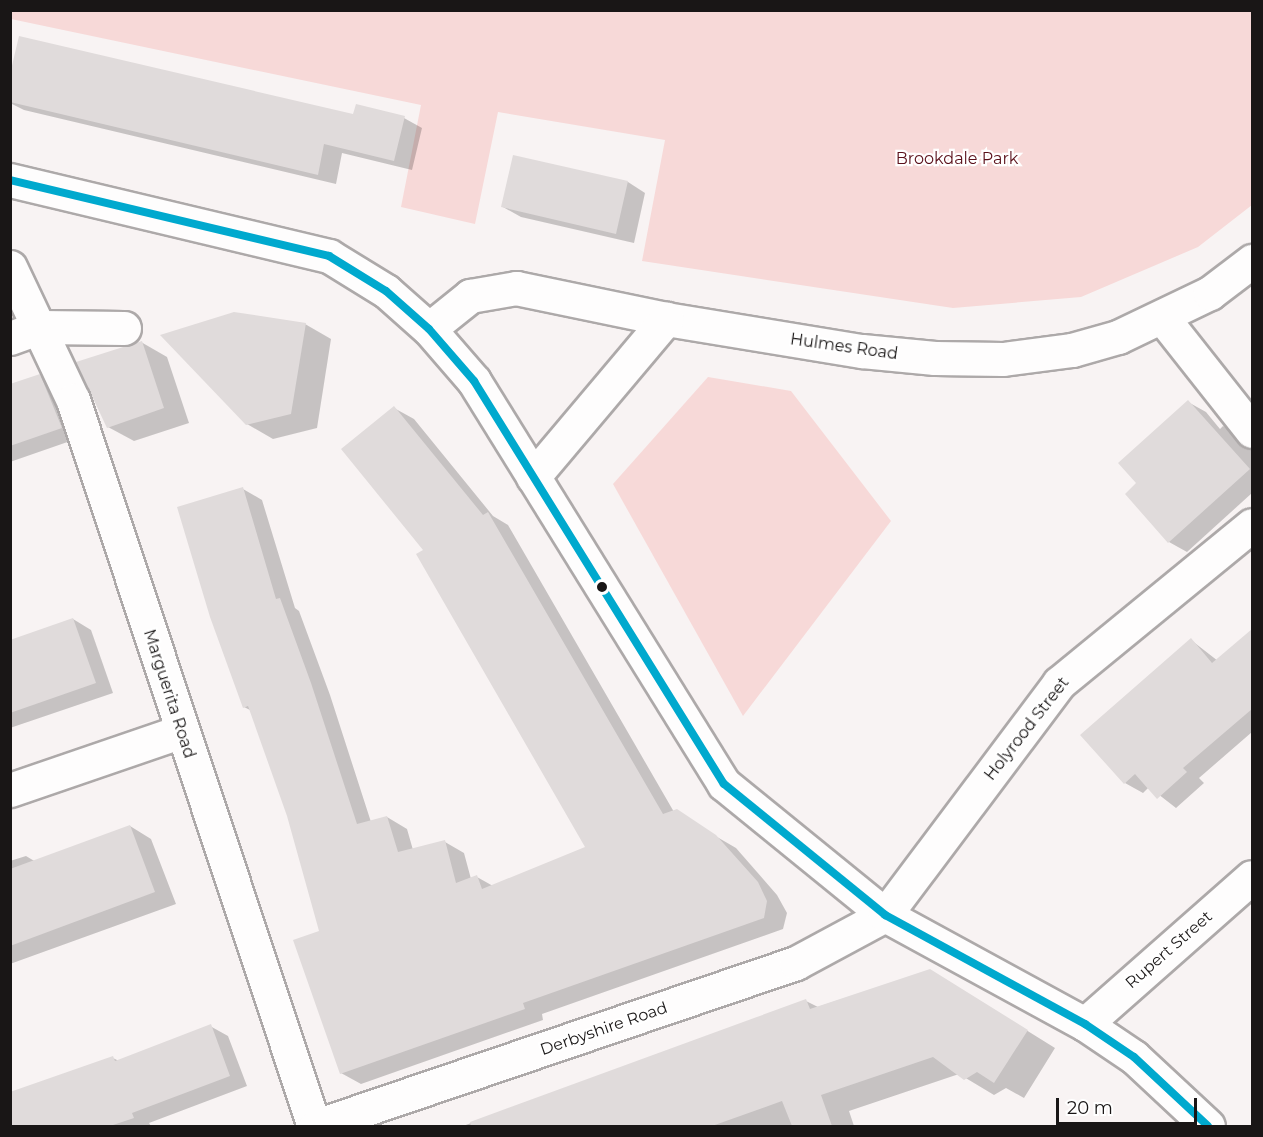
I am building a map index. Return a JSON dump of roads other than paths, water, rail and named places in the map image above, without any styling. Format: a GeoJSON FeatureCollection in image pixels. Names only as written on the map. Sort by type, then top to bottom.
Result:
{"type":"FeatureCollection","features":[{"type":"Feature","properties":{"kind":"street"},"geometry":{"type":"LineString","coordinates":[[10,180],[329,256],[358,271],[429,329],[474,381],[724,784],[885,915],[1085,1024],[1134,1057],[1208,1126]]}},
{"type":"Feature","properties":{"kind":"street","name":"Hulmes Road"},"geometry":{"type":"LineString","coordinates":[[429,329],[470,296],[516,288],[666,319],[862,351],[935,358],[1003,359],[1072,350],[1118,337],[1210,293],[1252,261]]}},
{"type":"Feature","properties":{"kind":"street","name":"Marguerita Road"},"geometry":{"type":"LineString","coordinates":[[10,267],[41,327],[73,400],[315,1126]]}},
{"type":"Feature","properties":{"kind":"street"},"geometry":{"type":"LineString","coordinates":[[1162,317],[1252,431]]}},
{"type":"Feature","properties":{"kind":"street"},"geometry":{"type":"LineString","coordinates":[[533,477],[666,319]]}},
{"type":"Feature","properties":{"kind":"street"},"geometry":{"type":"LineString","coordinates":[[10,338],[41,327],[124,328]]}},
{"type":"Feature","properties":{"kind":"street","name":"Holyrood Street"},"geometry":{"type":"LineString","coordinates":[[885,915],[1059,683],[1252,525]]}},
{"type":"Feature","properties":{"kind":"street"},"geometry":{"type":"LineString","coordinates":[[10,790],[182,732]]}},
{"type":"Feature","properties":{"kind":"street","name":"Rupert Street"},"geometry":{"type":"LineString","coordinates":[[1085,1024],[1252,877]]}},
{"type":"Feature","properties":{"kind":"street","name":"Derbyshire Road"},"geometry":{"type":"LineString","coordinates":[[315,1126],[796,963],[885,915]]}},
{"type":"Feature","properties":{"kind":"park label","name":"Brookdale Park"},"geometry":{"type":"Point","coordinates":[957,159]}}]}
